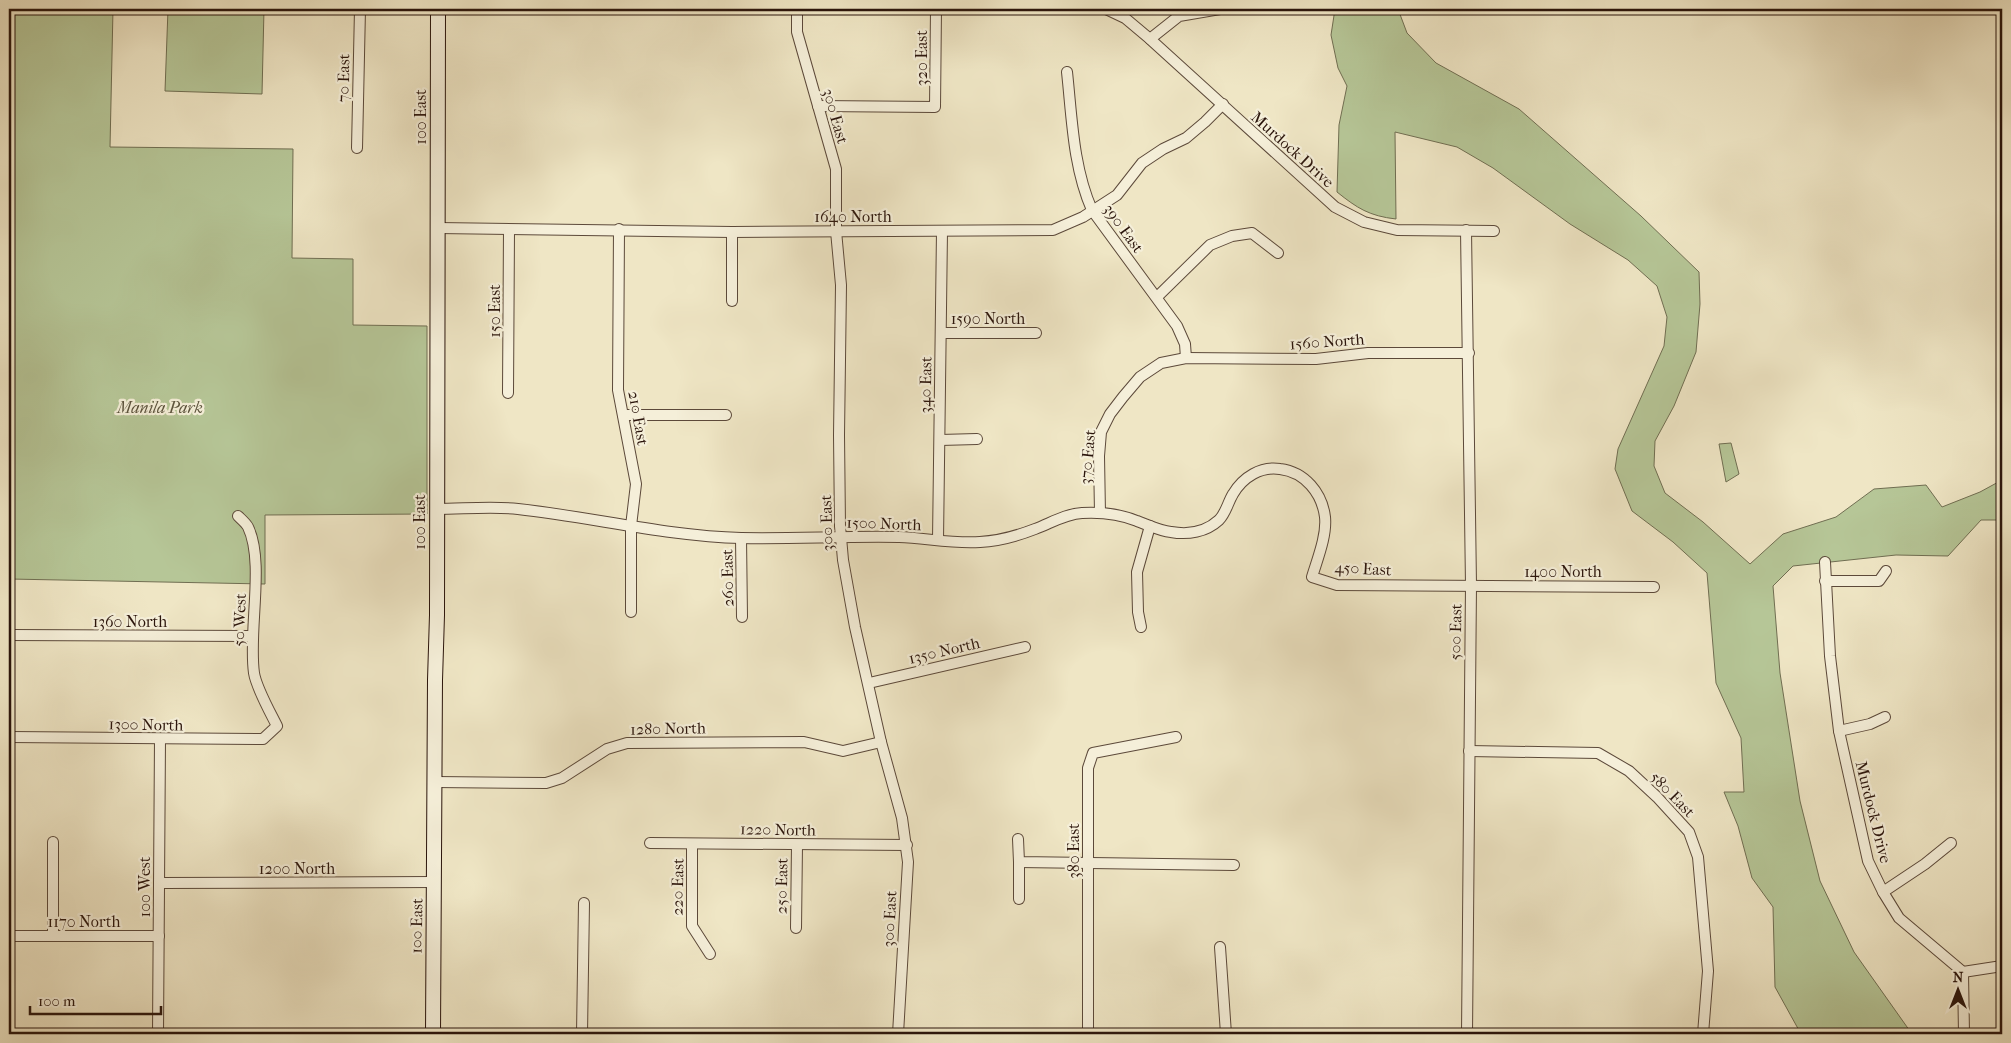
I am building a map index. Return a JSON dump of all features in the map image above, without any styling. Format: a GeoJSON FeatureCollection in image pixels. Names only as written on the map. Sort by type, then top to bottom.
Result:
{"type":"FeatureCollection","features":[{"type":"Feature","properties":{"kind":"main road","name":"100 East"},"geometry":{"type":"LineString","coordinates":[[433,1034],[438,9]]}},
{"type":"Feature","properties":{"kind":"street","name":"70 East"},"geometry":{"type":"LineString","coordinates":[[357,148],[360,9]]}},
{"type":"Feature","properties":{"kind":"street","name":"300 East"},"geometry":{"type":"LineString","coordinates":[[797,9],[797,32],[836,169],[836,231],[841,285],[840,536],[846,579],[868,683],[881,742],[902,818],[907,846],[908,862],[898,1034]]}},
{"type":"Feature","properties":{"kind":"street","name":"320 East"},"geometry":{"type":"LineString","coordinates":[[818,106],[935,107],[936,9]]}},
{"type":"Feature","properties":{"kind":"street","name":"Murdock Drive"},"geometry":{"type":"LineString","coordinates":[[1106,9],[1125,18],[1150,39],[1335,207],[1364,222],[1397,230],[1494,231]]}},
{"type":"Feature","properties":{"kind":"street"},"geometry":{"type":"LineString","coordinates":[[1150,39],[1179,16],[1220,9]]}},
{"type":"Feature","properties":{"kind":"street","name":"390 East"},"geometry":{"type":"LineString","coordinates":[[1067,72],[1078,171],[1092,210],[1177,326],[1185,344],[1186,358]]}},
{"type":"Feature","properties":{"kind":"street","name":"1640 North"},"geometry":{"type":"LineString","coordinates":[[438,228],[732,232],[1053,230],[1083,217],[1117,195],[1142,163],[1163,149],[1186,138],[1223,104]]}},
{"type":"Feature","properties":{"kind":"street","name":"210 East"},"geometry":{"type":"LineString","coordinates":[[619,229],[618,390],[636,484],[631,526],[631,612]]}},
{"type":"Feature","properties":{"kind":"street","name":"150 East"},"geometry":{"type":"LineString","coordinates":[[508,393],[509,230]]}},
{"type":"Feature","properties":{"kind":"street","name":"500 East"},"geometry":{"type":"LineString","coordinates":[[1466,230],[1471,585],[1467,1034]]}},
{"type":"Feature","properties":{"kind":"street","name":"340 East"},"geometry":{"type":"LineString","coordinates":[[938,540],[942,231]]}},
{"type":"Feature","properties":{"kind":"street"},"geometry":{"type":"LineString","coordinates":[[732,232],[732,301]]}},
{"type":"Feature","properties":{"kind":"street"},"geometry":{"type":"LineString","coordinates":[[1156,297],[1210,246],[1232,236],[1252,233],[1278,253]]}},
{"type":"Feature","properties":{"kind":"street","name":"1590 North"},"geometry":{"type":"LineString","coordinates":[[941,333],[1036,333]]}},
{"type":"Feature","properties":{"kind":"street","name":"1560 North"},"geometry":{"type":"LineString","coordinates":[[1186,358],[1316,359],[1368,353],[1469,353]]}},
{"type":"Feature","properties":{"kind":"street","name":"370 East"},"geometry":{"type":"LineString","coordinates":[[1100,512],[1099,456],[1101,432],[1110,414],[1140,377],[1161,363],[1186,358]]}},
{"type":"Feature","properties":{"kind":"street"},"geometry":{"type":"LineString","coordinates":[[623,415],[726,415]]}},
{"type":"Feature","properties":{"kind":"street"},"geometry":{"type":"LineString","coordinates":[[940,440],[977,439]]}},
{"type":"Feature","properties":{"kind":"street","name":"1500 North"},"geometry":{"type":"LineString","coordinates":[[437,509],[516,509],[705,536],[741,538],[840,536],[923,538],[979,543],[1010,538],[1060,518],[1079,513],[1100,512],[1120,515],[1172,532],[1198,532],[1218,521],[1240,484],[1250,475],[1265,469],[1280,469],[1294,473]]}},
{"type":"Feature","properties":{"kind":"street","name":"450 East"},"geometry":{"type":"LineString","coordinates":[[1294,473],[1307,481],[1316,491],[1325,517],[1312,577],[1337,585],[1471,585]]}},
{"type":"Feature","properties":{"kind":"street","name":"50 West"},"geometry":{"type":"LineString","coordinates":[[238,516],[248,526],[254,552],[255,586],[251,636],[254,675],[277,726]]}},
{"type":"Feature","properties":{"kind":"street"},"geometry":{"type":"LineString","coordinates":[[1141,627],[1138,612],[1137,572],[1150,526]]}},
{"type":"Feature","properties":{"kind":"street","name":"260 East"},"geometry":{"type":"LineString","coordinates":[[741,538],[742,617]]}},
{"type":"Feature","properties":{"kind":"street","name":"Murdock Drive"},"geometry":{"type":"LineString","coordinates":[[1825,562],[1830,656],[1839,730],[1868,861],[1883,892],[1899,918],[1963,972]]}},
{"type":"Feature","properties":{"kind":"street"},"geometry":{"type":"LineString","coordinates":[[1825,582],[1879,581],[1886,571]]}},
{"type":"Feature","properties":{"kind":"street","name":"1400 North"},"geometry":{"type":"LineString","coordinates":[[1471,585],[1654,587]]}},
{"type":"Feature","properties":{"kind":"street","name":"1360 North"},"geometry":{"type":"LineString","coordinates":[[9,635],[251,636]]}},
{"type":"Feature","properties":{"kind":"street","name":"1350 North"},"geometry":{"type":"LineString","coordinates":[[868,683],[1025,647]]}},
{"type":"Feature","properties":{"kind":"street"},"geometry":{"type":"LineString","coordinates":[[1839,730],[1870,724],[1885,717]]}},
{"type":"Feature","properties":{"kind":"street","name":"1300 North"},"geometry":{"type":"LineString","coordinates":[[9,737],[263,739],[277,726]]}},
{"type":"Feature","properties":{"kind":"street","name":"380 East"},"geometry":{"type":"LineString","coordinates":[[1088,1034],[1088,768],[1093,753],[1176,736]]}},
{"type":"Feature","properties":{"kind":"street","name":"100 West"},"geometry":{"type":"LineString","coordinates":[[158,1034],[160,739]]}},
{"type":"Feature","properties":{"kind":"street","name":"1280 North"},"geometry":{"type":"LineString","coordinates":[[434,782],[546,783],[562,778],[607,749],[627,743],[804,742],[843,751],[881,742]]}},
{"type":"Feature","properties":{"kind":"street","name":"580 East"},"geometry":{"type":"LineString","coordinates":[[1469,750],[1598,753],[1629,771],[1657,797],[1689,832],[1698,857],[1708,972],[1703,1034]]}},
{"type":"Feature","properties":{"kind":"street"},"geometry":{"type":"LineString","coordinates":[[1018,839],[1020,862],[1019,899]]}},
{"type":"Feature","properties":{"kind":"street"},"geometry":{"type":"LineString","coordinates":[[53,842],[53,936]]}},
{"type":"Feature","properties":{"kind":"street","name":"1220 North"},"geometry":{"type":"LineString","coordinates":[[650,843],[907,846]]}},
{"type":"Feature","properties":{"kind":"street"},"geometry":{"type":"LineString","coordinates":[[1883,892],[1925,864],[1951,843]]}},
{"type":"Feature","properties":{"kind":"street","name":"220 East"},"geometry":{"type":"LineString","coordinates":[[692,844],[692,926],[710,954]]}},
{"type":"Feature","properties":{"kind":"street","name":"250 East"},"geometry":{"type":"LineString","coordinates":[[796,928],[797,845]]}},
{"type":"Feature","properties":{"kind":"street"},"geometry":{"type":"LineString","coordinates":[[1020,862],[1234,865]]}},
{"type":"Feature","properties":{"kind":"street","name":"1200 North"},"geometry":{"type":"LineString","coordinates":[[159,883],[434,882]]}},
{"type":"Feature","properties":{"kind":"street"},"geometry":{"type":"LineString","coordinates":[[582,1034],[584,903]]}},
{"type":"Feature","properties":{"kind":"street","name":"1170 North"},"geometry":{"type":"LineString","coordinates":[[9,936],[159,936]]}},
{"type":"Feature","properties":{"kind":"street"},"geometry":{"type":"LineString","coordinates":[[1220,947],[1226,1034]]}},
{"type":"Feature","properties":{"kind":"street"},"geometry":{"type":"LineString","coordinates":[[1964,1034],[1963,972],[2002,966]]}},
{"type":"Feature","properties":{"kind":"green space","name":"Manila Park"},"geometry":{"type":"Polygon","coordinates":[[[9,9],[113,9],[110,147],[293,149],[292,258],[353,259],[353,325],[427,326],[427,514],[265,515],[265,584],[9,579],[9,9]]]}},
{"type":"Feature","properties":{"kind":"green space"},"geometry":{"type":"Polygon","coordinates":[[[168,9],[264,9],[262,94],[165,91],[168,9]]]}},
{"type":"Feature","properties":{"kind":"green space"},"geometry":{"type":"Polygon","coordinates":[[[1335,9],[1398,9],[1407,33],[1436,63],[1519,109],[1641,216],[1699,272],[1700,304],[1696,352],[1674,406],[1655,441],[1654,466],[1665,493],[1703,522],[1750,564],[1783,534],[1836,517],[1874,489],[1926,485],[1942,507],[1980,492],[2002,480],[2002,520],[1981,520],[1948,556],[1896,555],[1793,566],[1773,586],[1780,673],[1800,801],[1820,881],[1854,952],[1912,1034],[1801,1034],[1775,987],[1773,907],[1752,878],[1738,826],[1724,792],[1744,792],[1741,738],[1716,683],[1707,573],[1673,542],[1632,511],[1615,469],[1618,449],[1664,346],[1667,317],[1657,286],[1628,260],[1570,224],[1493,168],[1457,147],[1395,132],[1396,219],[1378,216],[1364,210],[1337,192],[1339,125],[1347,86],[1338,68],[1331,35],[1335,9]]]}},
{"type":"Feature","properties":{"kind":"green space"},"geometry":{"type":"Polygon","coordinates":[[[1731,443],[1739,474],[1726,482],[1719,444],[1731,443]]]}}]}
